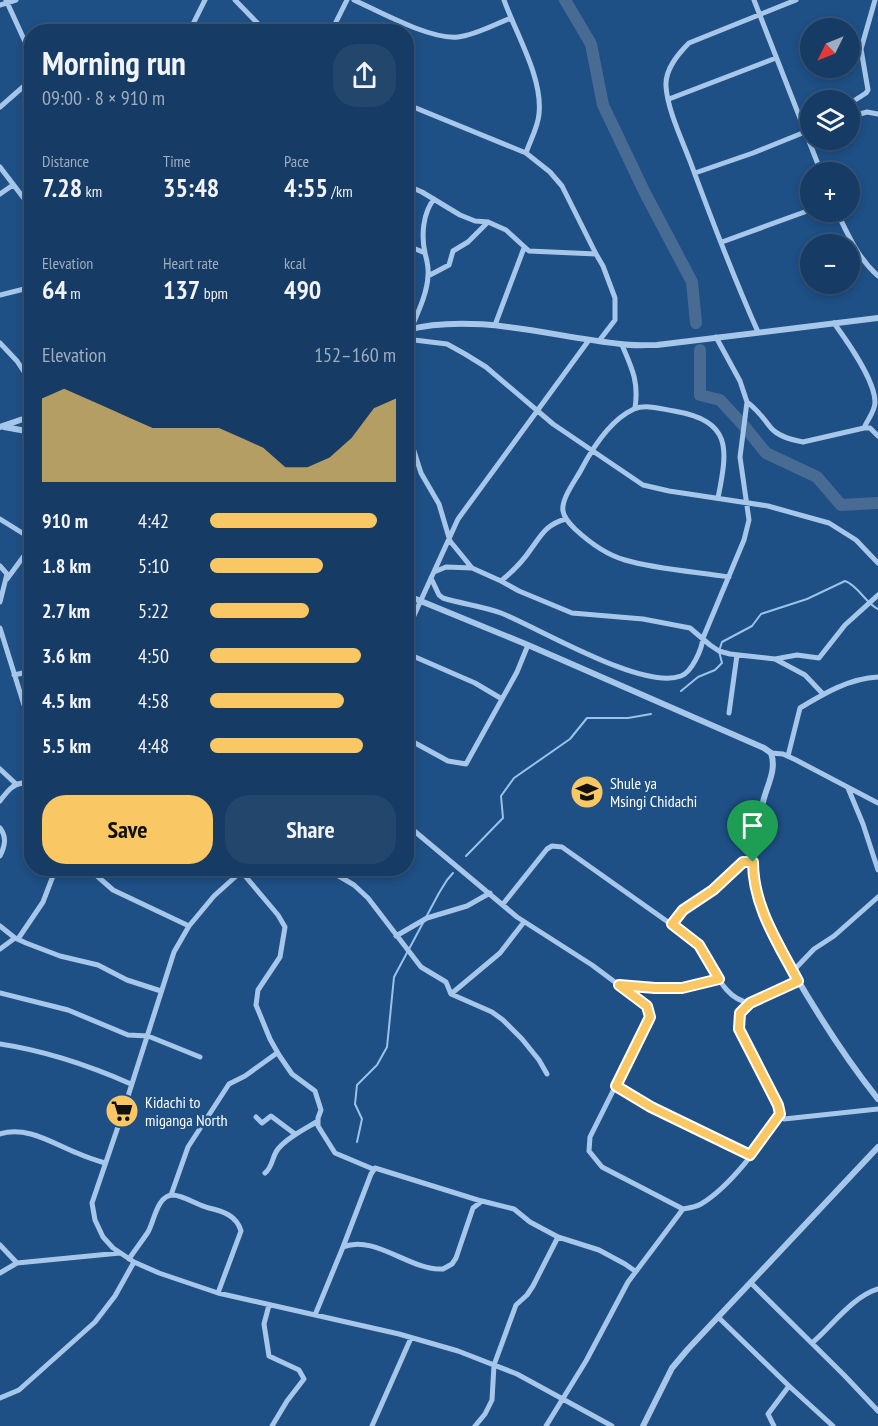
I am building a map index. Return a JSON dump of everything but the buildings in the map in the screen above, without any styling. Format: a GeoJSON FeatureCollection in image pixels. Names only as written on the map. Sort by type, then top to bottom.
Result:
{"type":"FeatureCollection","features":[{"type":"Feature","properties":{"kind":"street"},"geometry":{"type":"LineString","coordinates":[[0,5],[6,1],[16,0]]}},
{"type":"Feature","properties":{"kind":"street"},"geometry":{"type":"LineString","coordinates":[[193,24],[205,0]]}},
{"type":"Feature","properties":{"kind":"street"},"geometry":{"type":"LineString","coordinates":[[236,0],[258,24]]}},
{"type":"Feature","properties":{"kind":"street"},"geometry":{"type":"LineString","coordinates":[[335,24],[347,0]]}},
{"type":"Feature","properties":{"kind":"street"},"geometry":{"type":"LineString","coordinates":[[354,0],[410,24]]}},
{"type":"Feature","properties":{"kind":"street"},"geometry":{"type":"LineString","coordinates":[[504,0],[530,66],[540,100],[539,117],[526,153]]}},
{"type":"Feature","properties":{"kind":"street"},"geometry":{"type":"LineString","coordinates":[[754,0],[800,114]]}},
{"type":"Feature","properties":{"kind":"street"},"geometry":{"type":"LineString","coordinates":[[758,332],[694,173],[676,124],[666,86],[668,76],[679,53],[690,43],[796,0]]}},
{"type":"Feature","properties":{"kind":"street"},"geometry":{"type":"LineString","coordinates":[[6,1],[24,40]]}},
{"type":"Feature","properties":{"kind":"street"},"geometry":{"type":"LineString","coordinates":[[860,97],[868,90],[861,49],[875,1]]}},
{"type":"Feature","properties":{"kind":"street"},"geometry":{"type":"LineString","coordinates":[[414,26],[444,37],[460,37],[511,18]]}},
{"type":"Feature","properties":{"kind":"street"},"geometry":{"type":"LineString","coordinates":[[669,99],[776,58]]}},
{"type":"Feature","properties":{"kind":"street"},"geometry":{"type":"LineString","coordinates":[[0,107],[24,86]]}},
{"type":"Feature","properties":{"kind":"street"},"geometry":{"type":"LineString","coordinates":[[414,107],[526,153],[550,172],[562,186],[609,277],[615,298],[615,320],[599,341]]}},
{"type":"Feature","properties":{"kind":"street"},"geometry":{"type":"LineString","coordinates":[[860,114],[867,112],[878,114]]}},
{"type":"Feature","properties":{"kind":"street"},"geometry":{"type":"LineString","coordinates":[[694,173],[753,153],[800,133]]}},
{"type":"Feature","properties":{"kind":"street"},"geometry":{"type":"LineString","coordinates":[[0,167],[24,198]]}},
{"type":"Feature","properties":{"kind":"street"},"geometry":{"type":"LineString","coordinates":[[0,194],[13,185]]}},
{"type":"Feature","properties":{"kind":"street"},"geometry":{"type":"LineString","coordinates":[[414,189],[460,215],[475,221],[488,222],[510,232],[524,248],[536,252],[596,254]]}},
{"type":"Feature","properties":{"kind":"street"},"geometry":{"type":"LineString","coordinates":[[414,317],[426,288],[428,266],[423,235],[428,206],[434,199]]}},
{"type":"Feature","properties":{"kind":"street"},"geometry":{"type":"LineString","coordinates":[[722,242],[800,214]]}},
{"type":"Feature","properties":{"kind":"street"},"geometry":{"type":"LineString","coordinates":[[428,276],[449,265],[453,251],[468,242],[488,222]]}},
{"type":"Feature","properties":{"kind":"street"},"geometry":{"type":"LineString","coordinates":[[841,222],[850,242],[869,268],[878,276]]}},
{"type":"Feature","properties":{"kind":"street"},"geometry":{"type":"LineString","coordinates":[[414,248],[425,253]]}},
{"type":"Feature","properties":{"kind":"street"},"geometry":{"type":"LineString","coordinates":[[495,325],[524,248]]}},
{"type":"Feature","properties":{"kind":"street"},"geometry":{"type":"LineString","coordinates":[[0,295],[24,289]]}},
{"type":"Feature","properties":{"kind":"street"},"geometry":{"type":"LineString","coordinates":[[414,328],[442,325],[495,325],[622,345],[657,345],[878,318]]}},
{"type":"Feature","properties":{"kind":"street"},"geometry":{"type":"LineString","coordinates":[[834,323],[857,355],[875,400],[864,428]]}},
{"type":"Feature","properties":{"kind":"street"},"geometry":{"type":"LineString","coordinates":[[431,579],[443,598],[500,613],[606,662],[646,676],[673,678],[685,674],[699,651],[748,529],[747,502],[740,457],[747,402],[740,381],[716,337]]}},
{"type":"Feature","properties":{"kind":"street"},"geometry":{"type":"LineString","coordinates":[[414,340],[447,344],[486,367],[553,423],[644,485],[800,513],[830,523],[856,540],[878,563]]}},
{"type":"Feature","properties":{"kind":"street"},"geometry":{"type":"LineString","coordinates":[[414,616],[458,519],[589,340]]}},
{"type":"Feature","properties":{"kind":"street"},"geometry":{"type":"LineString","coordinates":[[0,343],[24,372]]}},
{"type":"Feature","properties":{"kind":"street"},"geometry":{"type":"LineString","coordinates":[[622,345],[634,373],[638,391],[635,408]]}},
{"type":"Feature","properties":{"kind":"street"},"geometry":{"type":"LineString","coordinates":[[747,402],[778,434],[803,442],[864,428],[870,428],[878,436]]}},
{"type":"Feature","properties":{"kind":"street"},"geometry":{"type":"LineString","coordinates":[[718,498],[723,474],[723,448],[721,435],[715,427],[695,415],[645,406],[635,408],[612,426],[592,450],[563,505],[563,514],[591,543],[626,561],[729,577]]}},
{"type":"Feature","properties":{"kind":"street"},"geometry":{"type":"LineString","coordinates":[[0,427],[24,419]]}},
{"type":"Feature","properties":{"kind":"street"},"geometry":{"type":"LineString","coordinates":[[0,427],[24,431]]}},
{"type":"Feature","properties":{"kind":"street"},"geometry":{"type":"LineString","coordinates":[[414,450],[422,473],[439,504],[453,546],[472,568]]}},
{"type":"Feature","properties":{"kind":"street"},"geometry":{"type":"LineString","coordinates":[[0,519],[24,534]]}},
{"type":"Feature","properties":{"kind":"street"},"geometry":{"type":"LineString","coordinates":[[501,581],[547,528],[554,522],[566,519]]}},
{"type":"Feature","properties":{"kind":"street"},"geometry":{"type":"LineString","coordinates":[[0,602],[7,579],[24,556]]}},
{"type":"Feature","properties":{"kind":"street"},"geometry":{"type":"LineString","coordinates":[[0,566],[7,574],[7,579]]}},
{"type":"Feature","properties":{"kind":"street"},"geometry":{"type":"LineString","coordinates":[[434,572],[446,567],[472,568],[572,613],[643,619],[682,626],[690,628],[719,651],[775,658],[797,655],[819,658],[845,625],[878,595]]}},
{"type":"Feature","properties":{"kind":"street"},"geometry":{"type":"LineString","coordinates":[[414,598],[665,704],[771,753],[788,756],[878,804]]}},
{"type":"Feature","properties":{"kind":"street"},"geometry":{"type":"LineString","coordinates":[[0,628],[24,705]]}},
{"type":"Feature","properties":{"kind":"street"},"geometry":{"type":"LineString","coordinates":[[414,742],[448,761],[466,764],[517,672],[528,645]]}},
{"type":"Feature","properties":{"kind":"street"},"geometry":{"type":"LineString","coordinates":[[729,713],[737,655]]}},
{"type":"Feature","properties":{"kind":"street"},"geometry":{"type":"LineString","coordinates":[[414,656],[475,683],[502,699]]}},
{"type":"Feature","properties":{"kind":"street"},"geometry":{"type":"LineString","coordinates":[[775,658],[805,675],[823,694]]}},
{"type":"Feature","properties":{"kind":"street"},"geometry":{"type":"LineString","coordinates":[[14,675],[24,672]]}},
{"type":"Feature","properties":{"kind":"street"},"geometry":{"type":"LineString","coordinates":[[788,756],[800,708],[823,694],[867,677],[878,677]]}},
{"type":"Feature","properties":{"kind":"street"},"geometry":{"type":"LineString","coordinates":[[771,753],[773,766],[763,801],[753,862],[761,907],[781,952],[798,981],[852,1066],[878,1099]]}},
{"type":"Feature","properties":{"kind":"street"},"geometry":{"type":"LineString","coordinates":[[0,769],[16,784]]}},
{"type":"Feature","properties":{"kind":"street"},"geometry":{"type":"LineString","coordinates":[[0,801],[10,788],[16,784],[24,784]]}},
{"type":"Feature","properties":{"kind":"street"},"geometry":{"type":"LineString","coordinates":[[849,788],[878,870]]}},
{"type":"Feature","properties":{"kind":"street"},"geometry":{"type":"LineString","coordinates":[[0,828],[5,840],[0,855]]}},
{"type":"Feature","properties":{"kind":"street"},"geometry":{"type":"LineString","coordinates":[[414,831],[524,922],[548,935],[647,1006],[650,1017],[590,1137],[589,1151],[602,1167],[683,1209]]}},
{"type":"Feature","properties":{"kind":"street"},"geometry":{"type":"LineString","coordinates":[[503,904],[547,849],[557,846],[569,850],[699,945],[730,995],[750,1003]]}},
{"type":"Feature","properties":{"kind":"street"},"geometry":{"type":"LineString","coordinates":[[672,924],[683,910],[713,890],[737,866],[743,862],[753,862]]}},
{"type":"Feature","properties":{"kind":"street"},"geometry":{"type":"LineString","coordinates":[[0,949],[17,938],[43,902],[53,876]]}},
{"type":"Feature","properties":{"kind":"street"},"geometry":{"type":"LineString","coordinates":[[97,876],[113,890],[189,926]]}},
{"type":"Feature","properties":{"kind":"street"},"geometry":{"type":"LineString","coordinates":[[234,876],[213,896],[189,926],[174,952],[92,1203],[95,1220],[103,1236],[113,1248],[131,1260],[159,1273],[218,1293],[458,1351],[517,1374],[612,1426]]}},
{"type":"Feature","properties":{"kind":"street"},"geometry":{"type":"LineString","coordinates":[[247,876],[285,927],[280,957],[258,990],[256,1005],[278,1053],[292,1074],[315,1091],[321,1110],[318,1126],[335,1153],[373,1169],[381,1168],[514,1209],[530,1222],[558,1237],[599,1250],[635,1271]]}},
{"type":"Feature","properties":{"kind":"street"},"geometry":{"type":"LineString","coordinates":[[339,876],[354,885],[368,898],[421,967],[446,982],[451,994],[492,1012],[503,1020],[522,1039],[547,1074]]}},
{"type":"Feature","properties":{"kind":"street"},"geometry":{"type":"LineString","coordinates":[[396,936],[427,918],[467,906],[490,893]]}},
{"type":"Feature","properties":{"kind":"street"},"geometry":{"type":"LineString","coordinates":[[793,971],[814,948],[834,936],[878,897]]}},
{"type":"Feature","properties":{"kind":"street"},"geometry":{"type":"LineString","coordinates":[[451,994],[500,953],[524,922]]}},
{"type":"Feature","properties":{"kind":"street"},"geometry":{"type":"LineString","coordinates":[[0,926],[17,938],[60,956],[98,965],[127,980],[161,991]]}},
{"type":"Feature","properties":{"kind":"street"},"geometry":{"type":"LineString","coordinates":[[619,985],[682,988],[719,979]]}},
{"type":"Feature","properties":{"kind":"street"},"geometry":{"type":"LineString","coordinates":[[798,981],[750,1003],[740,1013],[739,1029],[778,1105],[780,1114],[784,1119],[878,1109]]}},
{"type":"Feature","properties":{"kind":"street"},"geometry":{"type":"LineString","coordinates":[[0,993],[68,1010],[128,1035],[148,1036],[200,1057]]}},
{"type":"Feature","properties":{"kind":"street"},"geometry":{"type":"LineString","coordinates":[[0,1044],[48,1053],[75,1061],[131,1084]]}},
{"type":"Feature","properties":{"kind":"street"},"geometry":{"type":"LineString","coordinates":[[0,1398],[19,1390],[95,1322],[115,1296],[158,1208],[171,1195],[188,1147],[229,1084],[245,1077],[278,1053]]}},
{"type":"Feature","properties":{"kind":"street"},"geometry":{"type":"LineString","coordinates":[[616,1086],[651,1107],[750,1155]]}},
{"type":"Feature","properties":{"kind":"street"},"geometry":{"type":"LineString","coordinates":[[546,1426],[586,1361],[623,1289],[675,1217],[683,1209],[701,1204],[718,1192],[750,1155],[780,1114]]}},
{"type":"Feature","properties":{"kind":"street"},"geometry":{"type":"LineString","coordinates":[[256,1118],[262,1123],[272,1116],[295,1134]]}},
{"type":"Feature","properties":{"kind":"street"},"geometry":{"type":"LineString","coordinates":[[265,1173],[270,1170],[278,1149],[295,1134],[318,1121]]}},
{"type":"Feature","properties":{"kind":"street"},"geometry":{"type":"LineString","coordinates":[[0,1134],[16,1132],[42,1137],[75,1153],[105,1163]]}},
{"type":"Feature","properties":{"kind":"street"},"geometry":{"type":"LineString","coordinates":[[643,1426],[672,1368],[717,1317],[878,1147]]}},
{"type":"Feature","properties":{"kind":"street"},"geometry":{"type":"LineString","coordinates":[[315,1315],[373,1169]]}},
{"type":"Feature","properties":{"kind":"street"},"geometry":{"type":"LineString","coordinates":[[171,1195],[219,1210],[239,1224],[241,1231],[238,1243],[218,1293]]}},
{"type":"Feature","properties":{"kind":"street"},"geometry":{"type":"LineString","coordinates":[[343,1247],[353,1243],[368,1244],[397,1257],[443,1269],[452,1264],[456,1258],[473,1208],[482,1201]]}},
{"type":"Feature","properties":{"kind":"street"},"geometry":{"type":"LineString","coordinates":[[475,1426],[485,1414],[492,1400],[494,1365],[516,1305],[527,1295],[558,1237]]}},
{"type":"Feature","properties":{"kind":"street"},"geometry":{"type":"LineString","coordinates":[[0,1245],[17,1263]]}},
{"type":"Feature","properties":{"kind":"street"},"geometry":{"type":"LineString","coordinates":[[0,1273],[17,1263],[120,1253]]}},
{"type":"Feature","properties":{"kind":"street"},"geometry":{"type":"LineString","coordinates":[[751,1283],[878,1411]]}},
{"type":"Feature","properties":{"kind":"street"},"geometry":{"type":"LineString","coordinates":[[812,1343],[865,1294],[878,1289]]}},
{"type":"Feature","properties":{"kind":"street"},"geometry":{"type":"LineString","coordinates":[[269,1305],[264,1324],[269,1356],[299,1370],[304,1379],[272,1426]]}},
{"type":"Feature","properties":{"kind":"street"},"geometry":{"type":"LineString","coordinates":[[717,1317],[833,1426]]}},
{"type":"Feature","properties":{"kind":"street"},"geometry":{"type":"LineString","coordinates":[[372,1426],[411,1338]]}},
{"type":"Feature","properties":{"kind":"street"},"geometry":{"type":"LineString","coordinates":[[774,1426],[768,1414],[789,1386]]}},
{"type":"Feature","properties":{"kind":"waterway"},"geometry":{"type":"LineString","coordinates":[[565,0],[591,44],[603,105],[645,193],[692,282],[696,323]]}},
{"type":"Feature","properties":{"kind":"waterway"},"geometry":{"type":"LineString","coordinates":[[700,350],[700,395],[720,400],[766,453],[817,477],[841,505],[878,503]]}},
{"type":"Feature","properties":{"kind":"waterway"},"geometry":{"type":"LineString","coordinates":[[681,691],[698,677],[715,670],[722,663],[719,651],[722,642],[752,626],[761,614],[807,599],[845,581],[878,609]]}},
{"type":"Feature","properties":{"kind":"waterway"},"geometry":{"type":"LineString","coordinates":[[466,856],[503,818],[501,796],[514,778],[570,739],[587,718],[628,718],[651,714]]}},
{"type":"Feature","properties":{"kind":"waterway"},"geometry":{"type":"LineString","coordinates":[[357,1142],[362,1119],[355,1104],[357,1085],[377,1065],[387,1047],[394,977],[439,893],[453,873]]}},
{"type":"Feature","properties":{"kind":"place","name":"Shule ya Msingi Chidachi"},"geometry":{"type":"Point","coordinates":[587,792]}},
{"type":"Feature","properties":{"kind":"place","name":"Kidachi to miganga North"},"geometry":{"type":"Point","coordinates":[122,1111]}},
{"type":"Feature","properties":{"kind":"route"},"geometry":{"type":"LineString","coordinates":[[743,862],[753,862],[761,907],[771,932],[798,981],[750,1003],[740,1013],[739,1029],[778,1105],[780,1114],[750,1155],[651,1107],[616,1086],[650,1017],[647,1006],[619,985],[682,988],[719,979],[699,945],[672,924],[683,910],[713,890],[737,866],[743,862]]}}]}
